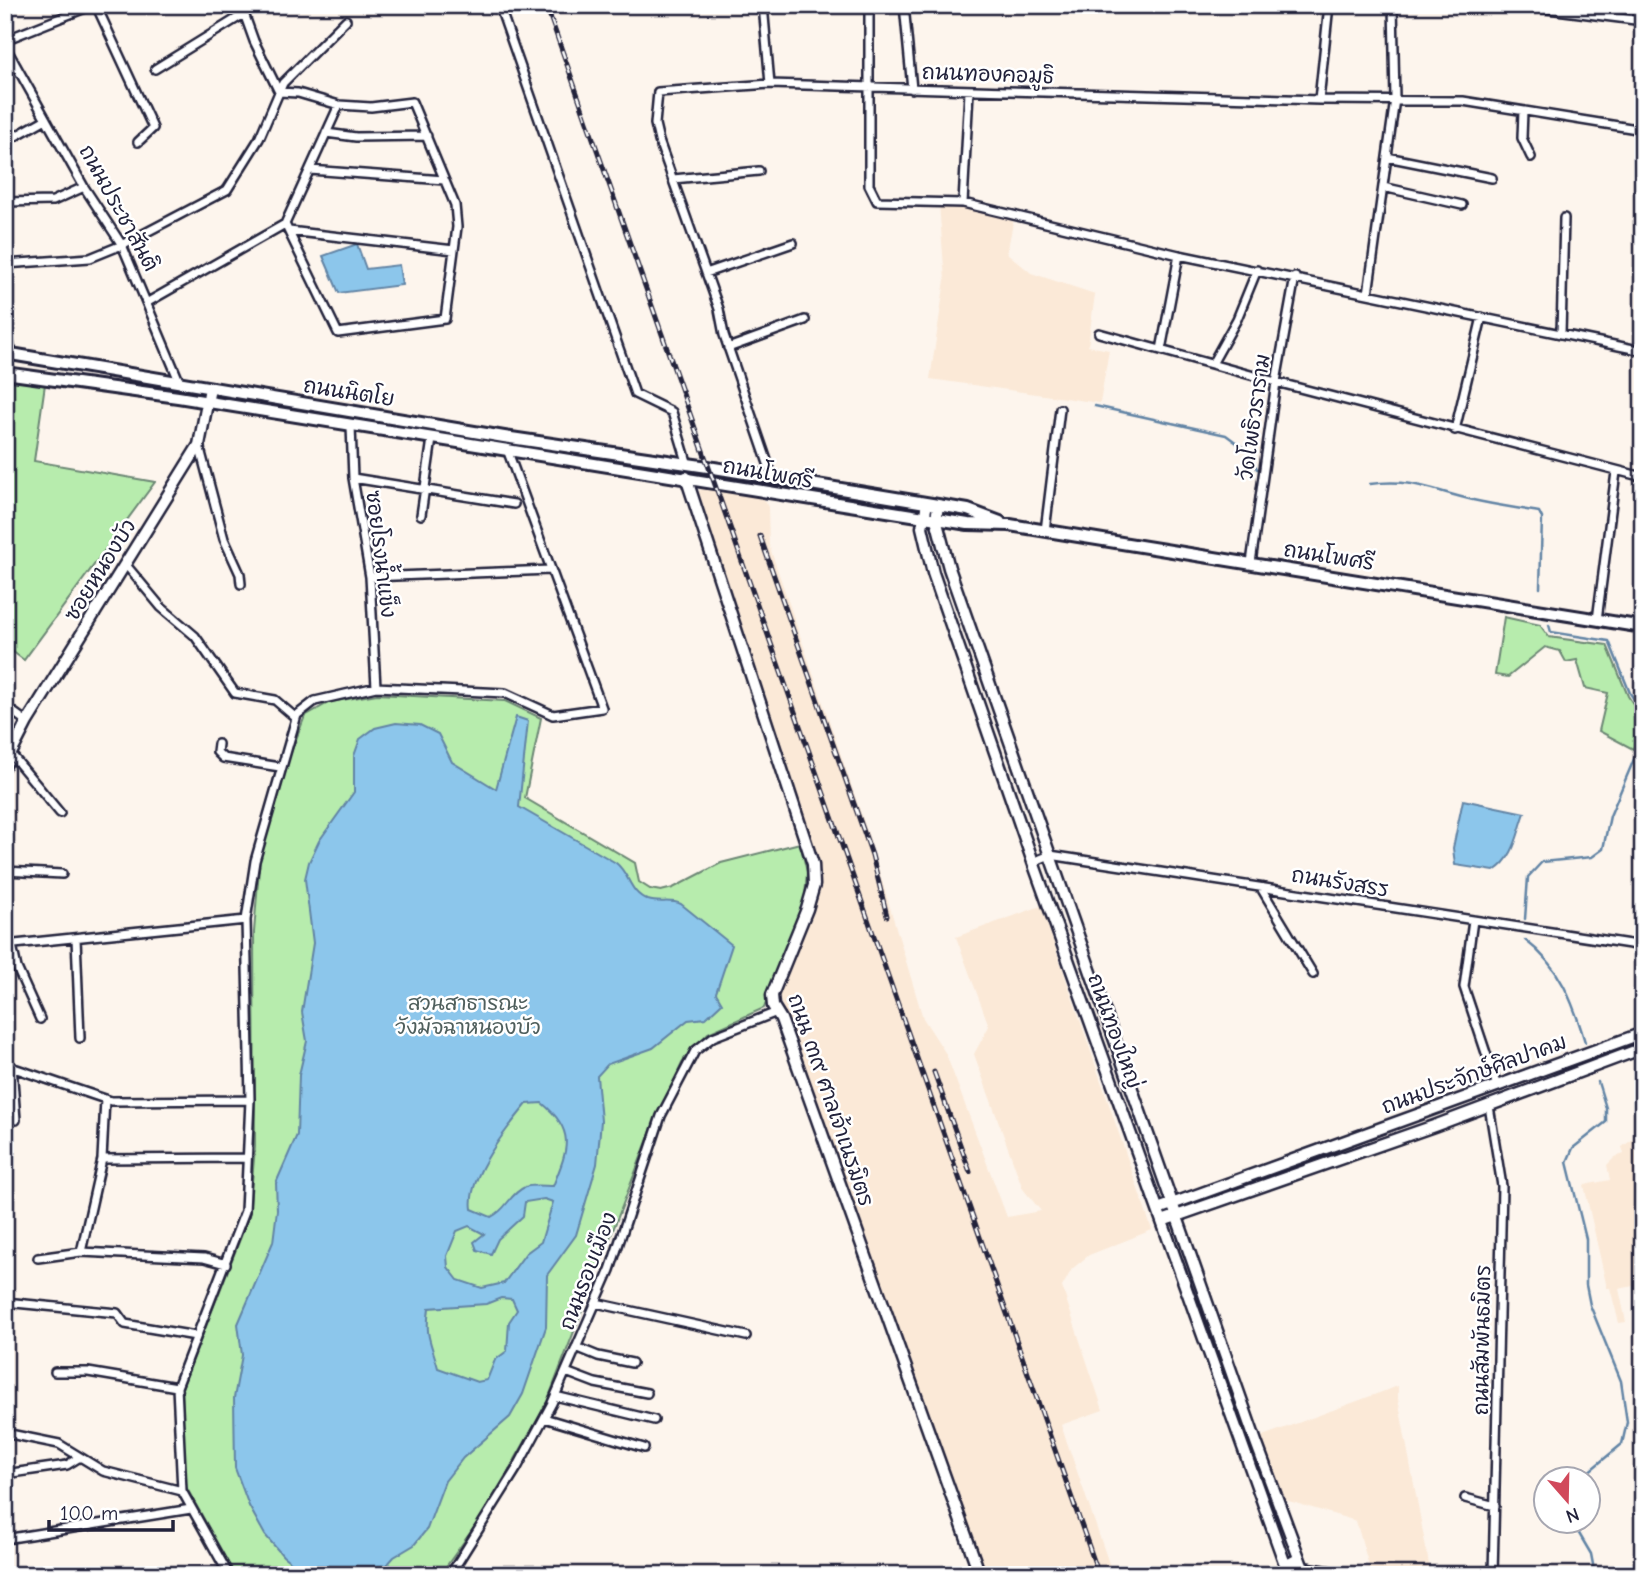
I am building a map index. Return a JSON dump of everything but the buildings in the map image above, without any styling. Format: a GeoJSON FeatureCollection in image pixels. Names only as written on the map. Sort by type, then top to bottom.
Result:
{"type":"FeatureCollection","features":[{"type":"Feature","properties":{"kind":"main road","name":"ถนนนิตโย"},"geometry":{"type":"LineString","coordinates":[[8,353],[504,437],[688,465]]}},
{"type":"Feature","properties":{"kind":"main road","name":"ถนนนิตโย"},"geometry":{"type":"LineString","coordinates":[[5,373],[178,397],[505,451],[685,477]]}},
{"type":"Feature","properties":{"kind":"main road","name":"ถนนประชาสันติ"},"geometry":{"type":"LineString","coordinates":[[178,397],[180,383]]}},
{"type":"Feature","properties":{"kind":"main road"},"geometry":{"type":"LineString","coordinates":[[685,477],[688,465]]}},
{"type":"Feature","properties":{"kind":"main road","name":"ถนนโพศรี"},"geometry":{"type":"LineString","coordinates":[[688,465],[968,510],[1010,525]]}},
{"type":"Feature","properties":{"kind":"main road","name":"ถนนโพศรี"},"geometry":{"type":"LineString","coordinates":[[685,477],[968,524],[1010,525],[1643,627]]}},
{"type":"Feature","properties":{"kind":"main road"},"geometry":{"type":"LineString","coordinates":[[892,499],[937,502],[968,510]]}},
{"type":"Feature","properties":{"kind":"street"},"geometry":{"type":"LineString","coordinates":[[5,40],[94,5],[153,128],[138,142]]}},
{"type":"Feature","properties":{"kind":"street"},"geometry":{"type":"LineString","coordinates":[[240,5],[279,92]]}},
{"type":"Feature","properties":{"kind":"street"},"geometry":{"type":"LineString","coordinates":[[499,5],[635,394],[672,412],[688,465]]}},
{"type":"Feature","properties":{"kind":"street"},"geometry":{"type":"LineString","coordinates":[[763,5],[770,84]]}},
{"type":"Feature","properties":{"kind":"street"},"geometry":{"type":"LineString","coordinates":[[869,5],[871,195],[877,201],[963,203],[1179,255],[1643,351]]}},
{"type":"Feature","properties":{"kind":"street"},"geometry":{"type":"LineString","coordinates":[[904,5],[912,89]]}},
{"type":"Feature","properties":{"kind":"street"},"geometry":{"type":"LineString","coordinates":[[1319,100],[1329,5]]}},
{"type":"Feature","properties":{"kind":"street"},"geometry":{"type":"LineString","coordinates":[[1368,294],[1395,99],[1392,5]]}},
{"type":"Feature","properties":{"kind":"street"},"geometry":{"type":"LineString","coordinates":[[1516,5],[1643,21]]}},
{"type":"Feature","properties":{"kind":"street"},"geometry":{"type":"LineString","coordinates":[[155,69],[244,14]]}},
{"type":"Feature","properties":{"kind":"street"},"geometry":{"type":"LineString","coordinates":[[5,264],[89,258],[122,245],[227,190],[259,139],[283,83],[346,20]]}},
{"type":"Feature","properties":{"kind":"street","name":"ถนนประชาสันติ"},"geometry":{"type":"LineString","coordinates":[[5,46],[84,187],[122,245],[180,383]]}},
{"type":"Feature","properties":{"kind":"street","name":"ถนนทองคอมูธิ"},"geometry":{"type":"LineString","coordinates":[[673,179],[655,124],[657,92],[770,84],[969,92],[1463,101],[1643,130]]}},
{"type":"Feature","properties":{"kind":"street"},"geometry":{"type":"LineString","coordinates":[[279,92],[298,93],[339,105],[371,107],[412,102],[455,205],[457,227],[445,319],[338,333],[287,228],[339,105]]}},
{"type":"Feature","properties":{"kind":"street"},"geometry":{"type":"LineString","coordinates":[[963,203],[969,92]]}},
{"type":"Feature","properties":{"kind":"street"},"geometry":{"type":"LineString","coordinates":[[1523,111],[1522,138],[1531,157]]}},
{"type":"Feature","properties":{"kind":"street"},"geometry":{"type":"LineString","coordinates":[[5,142],[46,119]]}},
{"type":"Feature","properties":{"kind":"street"},"geometry":{"type":"LineString","coordinates":[[326,133],[356,137],[427,135]]}},
{"type":"Feature","properties":{"kind":"street"},"geometry":{"type":"LineString","coordinates":[[1387,157],[1492,178]]}},
{"type":"Feature","properties":{"kind":"street"},"geometry":{"type":"LineString","coordinates":[[310,170],[444,180]]}},
{"type":"Feature","properties":{"kind":"street"},"geometry":{"type":"LineString","coordinates":[[759,171],[673,179],[773,478]]}},
{"type":"Feature","properties":{"kind":"street"},"geometry":{"type":"LineString","coordinates":[[5,202],[53,201],[84,187]]}},
{"type":"Feature","properties":{"kind":"street"},"geometry":{"type":"LineString","coordinates":[[1383,187],[1462,205]]}},
{"type":"Feature","properties":{"kind":"street"},"geometry":{"type":"LineString","coordinates":[[1561,334],[1564,218]]}},
{"type":"Feature","properties":{"kind":"street"},"geometry":{"type":"LineString","coordinates":[[148,302],[287,228],[454,250]]}},
{"type":"Feature","properties":{"kind":"street"},"geometry":{"type":"LineString","coordinates":[[706,273],[793,243]]}},
{"type":"Feature","properties":{"kind":"street"},"geometry":{"type":"LineString","coordinates":[[1161,350],[1179,255]]}},
{"type":"Feature","properties":{"kind":"street"},"geometry":{"type":"LineString","coordinates":[[1212,364],[1237,319],[1257,270]]}},
{"type":"Feature","properties":{"kind":"street","name":"วัดโพธิวราราม"},"geometry":{"type":"LineString","coordinates":[[1251,563],[1276,382],[1295,277]]}},
{"type":"Feature","properties":{"kind":"street"},"geometry":{"type":"LineString","coordinates":[[5,317],[8,353]]}},
{"type":"Feature","properties":{"kind":"street"},"geometry":{"type":"LineString","coordinates":[[1455,430],[1482,317]]}},
{"type":"Feature","properties":{"kind":"street"},"geometry":{"type":"LineString","coordinates":[[728,348],[805,320]]}},
{"type":"Feature","properties":{"kind":"street"},"geometry":{"type":"LineString","coordinates":[[1099,333],[1455,430],[1643,477]]}},
{"type":"Feature","properties":{"kind":"street","name":"ซอยหนองบัว"},"geometry":{"type":"LineString","coordinates":[[5,765],[27,722],[199,445],[210,388]]}},
{"type":"Feature","properties":{"kind":"street"},"geometry":{"type":"LineString","coordinates":[[1045,531],[1060,409]]}},
{"type":"Feature","properties":{"kind":"street","name":"ซอยโรงน้ำแข็ง"},"geometry":{"type":"LineString","coordinates":[[351,426],[353,478],[370,577],[376,687]]}},
{"type":"Feature","properties":{"kind":"street"},"geometry":{"type":"LineString","coordinates":[[421,514],[432,439]]}},
{"type":"Feature","properties":{"kind":"street"},"geometry":{"type":"LineString","coordinates":[[199,445],[224,539],[240,575],[241,584]]}},
{"type":"Feature","properties":{"kind":"street"},"geometry":{"type":"LineString","coordinates":[[214,1575],[228,1573],[182,1491],[177,1387],[245,1212],[250,1100],[246,920],[255,860],[296,718],[315,701],[376,687],[505,694],[553,715],[602,708],[505,451]]}},
{"type":"Feature","properties":{"kind":"street"},"geometry":{"type":"LineString","coordinates":[[1597,620],[1616,472]]}},
{"type":"Feature","properties":{"kind":"street","name":"ถนน ๓๙ ศาลเจ้าเนรมิตร"},"geometry":{"type":"LineString","coordinates":[[685,477],[813,864],[814,885],[807,909],[772,995],[979,1575]]}},
{"type":"Feature","properties":{"kind":"street"},"geometry":{"type":"LineString","coordinates":[[353,478],[514,504]]}},
{"type":"Feature","properties":{"kind":"street","name":"ถนนทองใหญ่"},"geometry":{"type":"LineString","coordinates":[[933,505],[923,517],[933,573],[1033,862],[1288,1571]]}},
{"type":"Feature","properties":{"kind":"street","name":"ถนนทองใหญ่"},"geometry":{"type":"LineString","coordinates":[[933,505],[949,568],[1302,1571]]}},
{"type":"Feature","properties":{"kind":"street"},"geometry":{"type":"LineString","coordinates":[[126,565],[161,607],[195,636],[235,693],[275,700],[296,718]]}},
{"type":"Feature","properties":{"kind":"street"},"geometry":{"type":"LineString","coordinates":[[933,573],[949,568]]}},
{"type":"Feature","properties":{"kind":"street"},"geometry":{"type":"LineString","coordinates":[[370,577],[550,570]]}},
{"type":"Feature","properties":{"kind":"street"},"geometry":{"type":"LineString","coordinates":[[5,705],[27,722]]}},
{"type":"Feature","properties":{"kind":"street"},"geometry":{"type":"LineString","coordinates":[[218,744],[217,752],[223,758],[280,767]]}},
{"type":"Feature","properties":{"kind":"street"},"geometry":{"type":"LineString","coordinates":[[11,754],[60,813]]}},
{"type":"Feature","properties":{"kind":"street"},"geometry":{"type":"LineString","coordinates":[[1033,862],[1050,855]]}},
{"type":"Feature","properties":{"kind":"street","name":"ถนนรังสรร"},"geometry":{"type":"LineString","coordinates":[[1050,855],[1643,946]]}},
{"type":"Feature","properties":{"kind":"street"},"geometry":{"type":"LineString","coordinates":[[5,871],[62,874]]}},
{"type":"Feature","properties":{"kind":"street"},"geometry":{"type":"LineString","coordinates":[[1261,888],[1313,974]]}},
{"type":"Feature","properties":{"kind":"street"},"geometry":{"type":"LineString","coordinates":[[40,1019],[9,945],[246,920]]}},
{"type":"Feature","properties":{"kind":"street"},"geometry":{"type":"LineString","coordinates":[[1473,920],[1464,987],[1497,1086]]}},
{"type":"Feature","properties":{"kind":"street"},"geometry":{"type":"LineString","coordinates":[[76,938],[80,1038]]}},
{"type":"Feature","properties":{"kind":"street","name":"ถนนรอบเมือง"},"geometry":{"type":"LineString","coordinates":[[455,1573],[555,1396],[610,1270],[661,1116],[695,1051],[713,1037],[777,1012]]}},
{"type":"Feature","properties":{"kind":"street","name":"ถนนประจักษ์ศิลปาคม"},"geometry":{"type":"LineString","coordinates":[[1158,1209],[1643,1032]]}},
{"type":"Feature","properties":{"kind":"street"},"geometry":{"type":"LineString","coordinates":[[1606,1046],[1611,1061]]}},
{"type":"Feature","properties":{"kind":"street","name":"ถนนประจักษ์ศิลปาคม"},"geometry":{"type":"LineString","coordinates":[[1162,1221],[1324,1166],[1643,1048]]}},
{"type":"Feature","properties":{"kind":"street"},"geometry":{"type":"LineString","coordinates":[[16,1120],[9,1065],[105,1099],[250,1100]]}},
{"type":"Feature","properties":{"kind":"street"},"geometry":{"type":"LineString","coordinates":[[1483,1091],[1489,1106]]}},
{"type":"Feature","properties":{"kind":"street"},"geometry":{"type":"LineString","coordinates":[[81,1252],[102,1159],[105,1099]]}},
{"type":"Feature","properties":{"kind":"street","name":"ถนนสัมพันธมิตร"},"geometry":{"type":"LineString","coordinates":[[1489,1106],[1502,1186],[1493,1575]]}},
{"type":"Feature","properties":{"kind":"street"},"geometry":{"type":"LineString","coordinates":[[1345,1141],[1350,1156]]}},
{"type":"Feature","properties":{"kind":"street"},"geometry":{"type":"LineString","coordinates":[[1319,1151],[1324,1166]]}},
{"type":"Feature","properties":{"kind":"street"},"geometry":{"type":"LineString","coordinates":[[102,1159],[247,1158]]}},
{"type":"Feature","properties":{"kind":"street"},"geometry":{"type":"LineString","coordinates":[[38,1258],[81,1252],[204,1258],[226,1264]]}},
{"type":"Feature","properties":{"kind":"street"},"geometry":{"type":"LineString","coordinates":[[5,1302],[117,1313],[125,1324],[196,1336]]}},
{"type":"Feature","properties":{"kind":"street"},"geometry":{"type":"LineString","coordinates":[[596,1303],[746,1336]]}},
{"type":"Feature","properties":{"kind":"street"},"geometry":{"type":"LineString","coordinates":[[576,1348],[632,1363]]}},
{"type":"Feature","properties":{"kind":"street"},"geometry":{"type":"LineString","coordinates":[[55,1373],[88,1372],[177,1387]]}},
{"type":"Feature","properties":{"kind":"street"},"geometry":{"type":"LineString","coordinates":[[566,1372],[595,1383],[647,1393]]}},
{"type":"Feature","properties":{"kind":"street"},"geometry":{"type":"LineString","coordinates":[[555,1396],[654,1420]]}},
{"type":"Feature","properties":{"kind":"street"},"geometry":{"type":"LineString","coordinates":[[544,1418],[644,1448]]}},
{"type":"Feature","properties":{"kind":"street"},"geometry":{"type":"LineString","coordinates":[[5,1433],[59,1444],[103,1471],[182,1491]]}},
{"type":"Feature","properties":{"kind":"street"},"geometry":{"type":"LineString","coordinates":[[5,1474],[67,1465],[80,1457]]}},
{"type":"Feature","properties":{"kind":"street"},"geometry":{"type":"LineString","coordinates":[[1465,1498],[1494,1506]]}},
{"type":"Feature","properties":{"kind":"street"},"geometry":{"type":"LineString","coordinates":[[5,1538],[191,1508]]}},
{"type":"Feature","properties":{"kind":"street"},"geometry":{"type":"LineString","coordinates":[[1270,1526],[1285,1520]]}},
{"type":"Feature","properties":{"kind":"street"},"geometry":{"type":"LineString","coordinates":[[1288,1571],[1293,1560],[1302,1571],[1346,1575]]}},
{"type":"Feature","properties":{"kind":"shaded area"},"geometry":{"type":"Polygon","coordinates":[[[939,204],[1014,218],[1007,253],[1031,273],[1095,294],[1088,346],[1109,350],[1100,403],[930,379],[945,280],[939,204]]]}},
{"type":"Feature","properties":{"kind":"shaded area"},"geometry":{"type":"Polygon","coordinates":[[[705,485],[762,496],[768,507],[769,545],[868,834],[923,1018],[946,1054],[1007,1217],[1041,1211],[1023,1189],[974,1054],[989,1026],[956,937],[1041,906],[1152,1230],[1089,1255],[1072,1269],[1062,1287],[1103,1410],[1061,1425],[1113,1575],[983,1575],[778,995],[819,884],[819,867],[695,495],[705,485]]]}},
{"type":"Feature","properties":{"kind":"shaded area"},"geometry":{"type":"Polygon","coordinates":[[[1643,1132],[1643,1299],[1633,1286],[1619,1289],[1626,1322],[1619,1323],[1610,1288],[1607,1288],[1584,1185],[1610,1180],[1607,1165],[1615,1157],[1624,1154],[1622,1147],[1643,1132]]]}},
{"type":"Feature","properties":{"kind":"shaded area"},"geometry":{"type":"Polygon","coordinates":[[[1398,1386],[1398,1399],[1431,1575],[1371,1573],[1356,1521],[1282,1499],[1260,1437],[1398,1386]]]}},
{"type":"Feature","properties":{"kind":"green space"},"geometry":{"type":"Polygon","coordinates":[[[5,378],[45,384],[34,461],[155,482],[24,660],[5,646],[5,378]]]}},
{"type":"Feature","properties":{"kind":"green space"},"geometry":{"type":"Polygon","coordinates":[[[1504,617],[1540,625],[1549,637],[1607,645],[1628,696],[1643,719],[1633,749],[1599,731],[1608,693],[1585,688],[1577,660],[1566,662],[1560,651],[1545,647],[1508,677],[1495,675],[1504,617]]]}},
{"type":"Feature","properties":{"kind":"green space","name":"สวนสาธารณะ วังมัจฉาหนองบัว"},"geometry":{"type":"Polygon","coordinates":[[[377,694],[505,701],[541,718],[525,798],[635,863],[639,882],[650,889],[661,891],[673,888],[721,863],[800,843],[807,872],[805,897],[764,1008],[708,1033],[684,1059],[653,1126],[545,1407],[483,1515],[440,1575],[235,1575],[185,1485],[182,1388],[249,1216],[255,1147],[254,932],[260,856],[280,781],[305,716],[330,702],[377,694]]]}},
{"type":"Feature","properties":{"kind":"water"},"geometry":{"type":"Polygon","coordinates":[[[357,244],[366,269],[399,265],[402,285],[339,293],[323,256],[357,244]]]}},
{"type":"Feature","properties":{"kind":"water","name":"สวนสาธารณะ วังมัจฉาหนองบัว"},"geometry":{"type":"Polygon","coordinates":[[[516,717],[528,721],[519,807],[616,863],[642,897],[652,901],[681,904],[732,945],[716,993],[722,1003],[706,1018],[688,1020],[653,1048],[608,1064],[597,1076],[601,1121],[597,1164],[576,1235],[547,1275],[546,1327],[523,1394],[510,1417],[463,1458],[445,1481],[427,1529],[414,1545],[394,1557],[378,1575],[307,1575],[283,1556],[265,1535],[249,1506],[235,1468],[234,1398],[242,1355],[238,1324],[273,1242],[277,1210],[276,1183],[297,1135],[299,1075],[307,1041],[302,1012],[313,943],[305,879],[309,862],[319,841],[354,792],[354,756],[360,739],[375,728],[396,723],[420,725],[438,734],[452,762],[496,789],[516,717]],[[542,1103],[527,1104],[490,1154],[476,1182],[472,1209],[491,1217],[525,1187],[553,1186],[566,1141],[560,1123],[542,1103]],[[544,1199],[525,1202],[523,1216],[498,1239],[491,1254],[477,1250],[474,1242],[484,1234],[469,1226],[457,1231],[447,1256],[448,1267],[458,1280],[482,1288],[504,1283],[526,1253],[541,1242],[553,1202],[544,1199]],[[501,1298],[486,1304],[429,1308],[428,1333],[438,1368],[477,1382],[487,1380],[495,1360],[507,1351],[509,1322],[517,1310],[512,1299],[501,1298]]]}},
{"type":"Feature","properties":{"kind":"water"},"geometry":{"type":"Polygon","coordinates":[[[1463,800],[1525,813],[1511,852],[1494,871],[1455,865],[1453,848],[1463,800]]]}},
{"type":"Feature","properties":{"kind":"waterway"},"geometry":{"type":"LineString","coordinates":[[1095,406],[1226,435],[1249,452],[1257,469]]}},
{"type":"Feature","properties":{"kind":"waterway"},"geometry":{"type":"LineString","coordinates":[[1370,484],[1411,484],[1473,500],[1539,512],[1542,518],[1540,588]]}},
{"type":"Feature","properties":{"kind":"waterway"},"geometry":{"type":"LineString","coordinates":[[1549,625],[1551,632],[1609,641],[1630,693],[1643,713]]}},
{"type":"Feature","properties":{"kind":"waterway"},"geometry":{"type":"LineString","coordinates":[[1525,919],[1528,877],[1542,862],[1592,857],[1603,849],[1610,816],[1643,738]]}},
{"type":"Feature","properties":{"kind":"waterway"},"geometry":{"type":"LineString","coordinates":[[1525,940],[1547,961],[1564,986],[1585,1042]]}},
{"type":"Feature","properties":{"kind":"waterway"},"geometry":{"type":"LineString","coordinates":[[1598,1082],[1606,1108],[1606,1122],[1573,1148],[1567,1162],[1586,1239],[1586,1285],[1590,1305],[1621,1381],[1627,1422],[1622,1444],[1598,1464]]}},
{"type":"Feature","properties":{"kind":"waterway"},"geometry":{"type":"LineString","coordinates":[[1579,1534],[1591,1554],[1595,1575]]}},
{"type":"Feature","properties":{"kind":"railway"},"geometry":{"type":"LineString","coordinates":[[546,5],[1099,1575]]}},
{"type":"Feature","properties":{"kind":"railway"},"geometry":{"type":"LineString","coordinates":[[760,536],[872,855],[887,916]]}},
{"type":"Feature","properties":{"kind":"railway"},"geometry":{"type":"LineString","coordinates":[[934,1072],[970,1172]]}}]}
